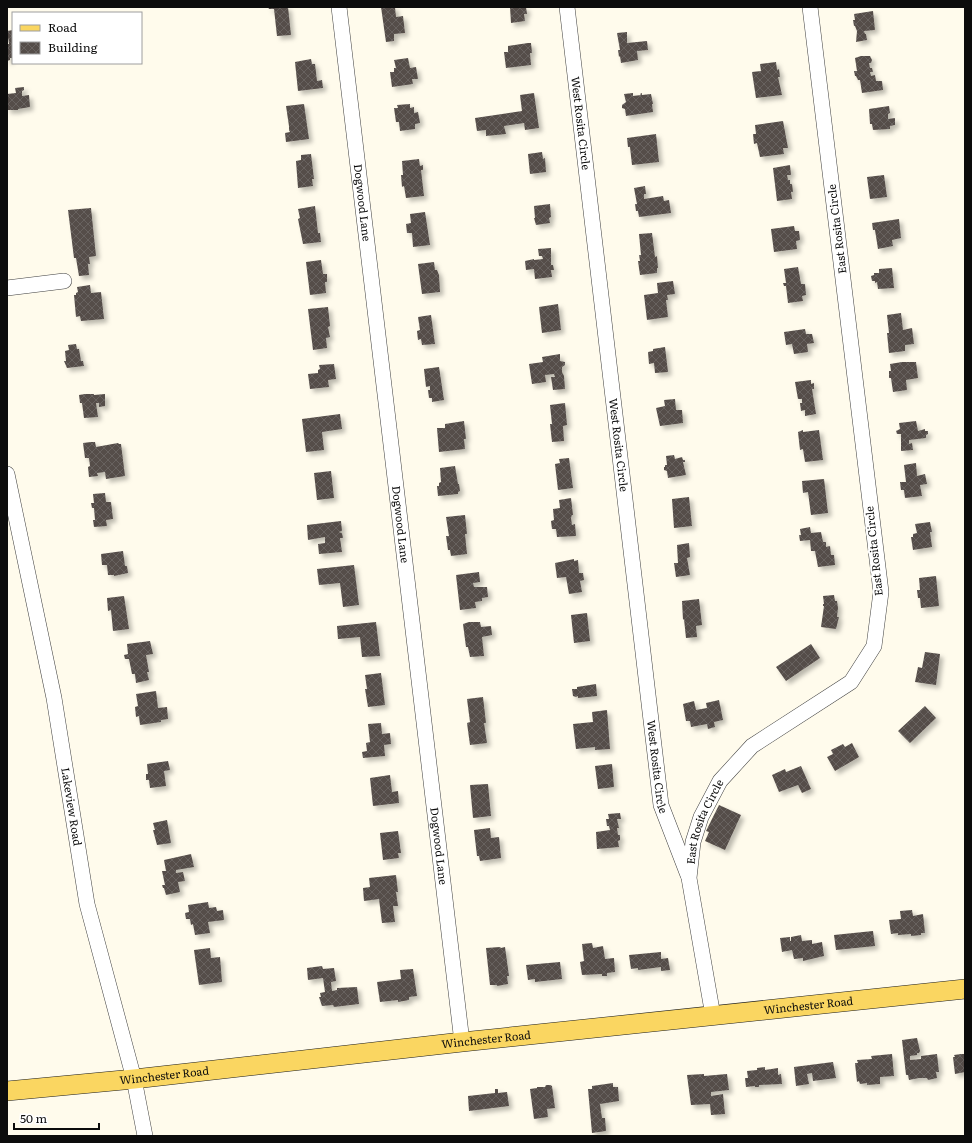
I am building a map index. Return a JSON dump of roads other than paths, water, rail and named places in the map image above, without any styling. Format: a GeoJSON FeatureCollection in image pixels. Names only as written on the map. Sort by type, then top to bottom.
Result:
{"type":"FeatureCollection","features":[{"type":"Feature","properties":{"kind":"main road","name":"Winchester Road"},"geometry":{"type":"LineString","coordinates":[[7,1091],[134,1079],[462,1042],[965,989]]}},
{"type":"Feature","properties":{"kind":"street","name":"Dogwood Lane"},"geometry":{"type":"LineString","coordinates":[[339,7],[462,1042]]}},
{"type":"Feature","properties":{"kind":"street","name":"West Rosita Circle"},"geometry":{"type":"LineString","coordinates":[[567,7],[661,805],[689,878]]}},
{"type":"Feature","properties":{"kind":"street","name":"East Rosita Circle"},"geometry":{"type":"LineString","coordinates":[[713,1016],[689,878],[693,842],[701,817],[720,781],[752,746],[852,682],[874,646],[880,592],[810,7]]}},
{"type":"Feature","properties":{"kind":"street"},"geometry":{"type":"LineString","coordinates":[[7,288],[64,281]]}},
{"type":"Feature","properties":{"kind":"street","name":"Lakeview Road"},"geometry":{"type":"LineString","coordinates":[[7,474],[54,698],[87,904],[134,1079],[145,1136]]}}]}
